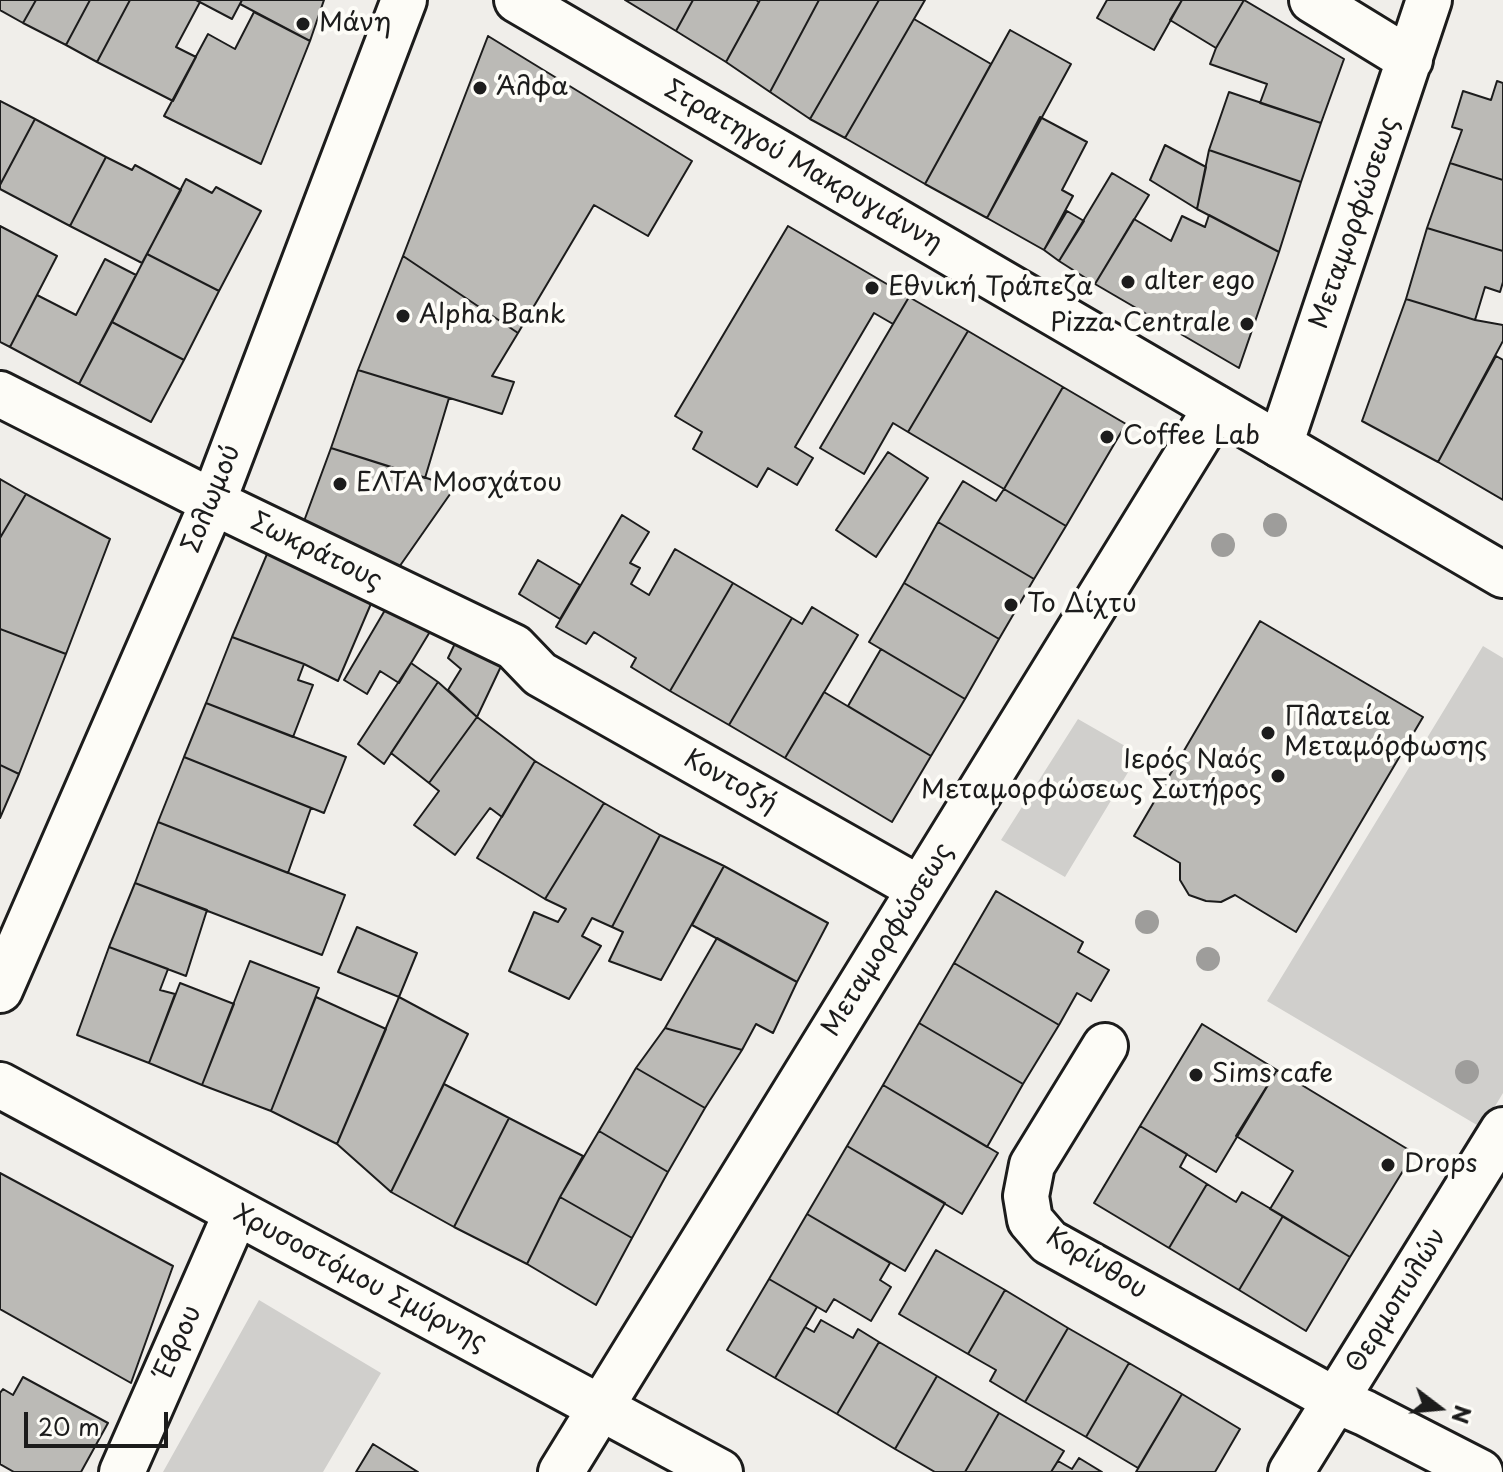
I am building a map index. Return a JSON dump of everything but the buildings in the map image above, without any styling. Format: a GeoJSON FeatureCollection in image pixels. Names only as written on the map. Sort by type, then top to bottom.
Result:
{"type":"FeatureCollection","features":[{"type":"Feature","properties":{"kind":"street","name":"Σολωμού"},"geometry":{"type":"LineString","coordinates":[[0,990],[213,502],[404,0]]}},
{"type":"Feature","properties":{"kind":"street","name":"Στρατηγού Μακρυγιάννη"},"geometry":{"type":"LineString","coordinates":[[517,0],[1503,575]]}},
{"type":"Feature","properties":{"kind":"street"},"geometry":{"type":"LineString","coordinates":[[1312,0],[1410,60]]}},
{"type":"Feature","properties":{"kind":"street","name":"Μεταμορφώσεως"},"geometry":{"type":"LineString","coordinates":[[1280,445],[1429,0]]}},
{"type":"Feature","properties":{"kind":"street","name":"Σωκράτους"},"geometry":{"type":"LineString","coordinates":[[0,394],[213,502],[514,647],[540,674]]}},
{"type":"Feature","properties":{"kind":"street","name":"Μεταμορφώσεως"},"geometry":{"type":"LineString","coordinates":[[561,1472],[1216,408]]}},
{"type":"Feature","properties":{"kind":"street","name":"Κοντοζή"},"geometry":{"type":"LineString","coordinates":[[540,674],[920,889]]}},
{"type":"Feature","properties":{"kind":"street","name":"Κορίνθου"},"geometry":{"type":"LineString","coordinates":[[1105,1046],[1032,1165],[1026,1196],[1030,1220],[1049,1242],[1335,1400],[1480,1472]]}},
{"type":"Feature","properties":{"kind":"street","name":"Χρυσοστόμου Σμύρνης"},"geometry":{"type":"LineString","coordinates":[[0,1085],[720,1472]]}},
{"type":"Feature","properties":{"kind":"street","name":"Θερμοπυλών"},"geometry":{"type":"LineString","coordinates":[[1291,1472],[1503,1130]]}},
{"type":"Feature","properties":{"kind":"street","name":"Έβρου"},"geometry":{"type":"LineString","coordinates":[[122,1472],[236,1213]]}},
{"type":"Feature","properties":{"kind":"shaded area"},"geometry":{"type":"Polygon","coordinates":[[[1483,646],[1503,658],[1503,1093],[1482,1128],[1267,1001],[1483,646]]]}},
{"type":"Feature","properties":{"kind":"shaded area"},"geometry":{"type":"Polygon","coordinates":[[[1078,719],[1139,754],[1065,877],[1001,840],[1078,719]]]}},
{"type":"Feature","properties":{"kind":"shaded area"},"geometry":{"type":"Polygon","coordinates":[[[259,1300],[381,1373],[323,1472],[163,1472],[259,1300]]]}},
{"type":"Feature","properties":{"kind":"place","name":"Μάνη"},"geometry":{"type":"Point","coordinates":[303,24]}},
{"type":"Feature","properties":{"kind":"place","name":"Άλφα"},"geometry":{"type":"Point","coordinates":[480,88]}},
{"type":"Feature","properties":{"kind":"place","name":"alter ego"},"geometry":{"type":"Point","coordinates":[1128,282]}},
{"type":"Feature","properties":{"kind":"place","name":"Εθνική Τράπεζα"},"geometry":{"type":"Point","coordinates":[872,288]}},
{"type":"Feature","properties":{"kind":"place","name":"Alpha Bank"},"geometry":{"type":"Point","coordinates":[403,316]}},
{"type":"Feature","properties":{"kind":"place","name":"Pizza Centrale"},"geometry":{"type":"Point","coordinates":[1247,324]}},
{"type":"Feature","properties":{"kind":"place","name":"Coffee Lab"},"geometry":{"type":"Point","coordinates":[1107,437]}},
{"type":"Feature","properties":{"kind":"place","name":"ΕΛΤΑ Μοσχάτου"},"geometry":{"type":"Point","coordinates":[340,484]}},
{"type":"Feature","properties":{"kind":"place","name":"Το Δίχτυ"},"geometry":{"type":"Point","coordinates":[1011,605]}},
{"type":"Feature","properties":{"kind":"place","name":"Πλατεία Μεταμόρφωσης"},"geometry":{"type":"Point","coordinates":[1268,733]}},
{"type":"Feature","properties":{"kind":"place","name":"Ιερός Ναός Μεταμορφώσεως Σωτήρος"},"geometry":{"type":"Point","coordinates":[1278,776]}},
{"type":"Feature","properties":{"kind":"place","name":"Sims cafe"},"geometry":{"type":"Point","coordinates":[1196,1075]}},
{"type":"Feature","properties":{"kind":"place","name":"Drops"},"geometry":{"type":"Point","coordinates":[1388,1165]}}]}
